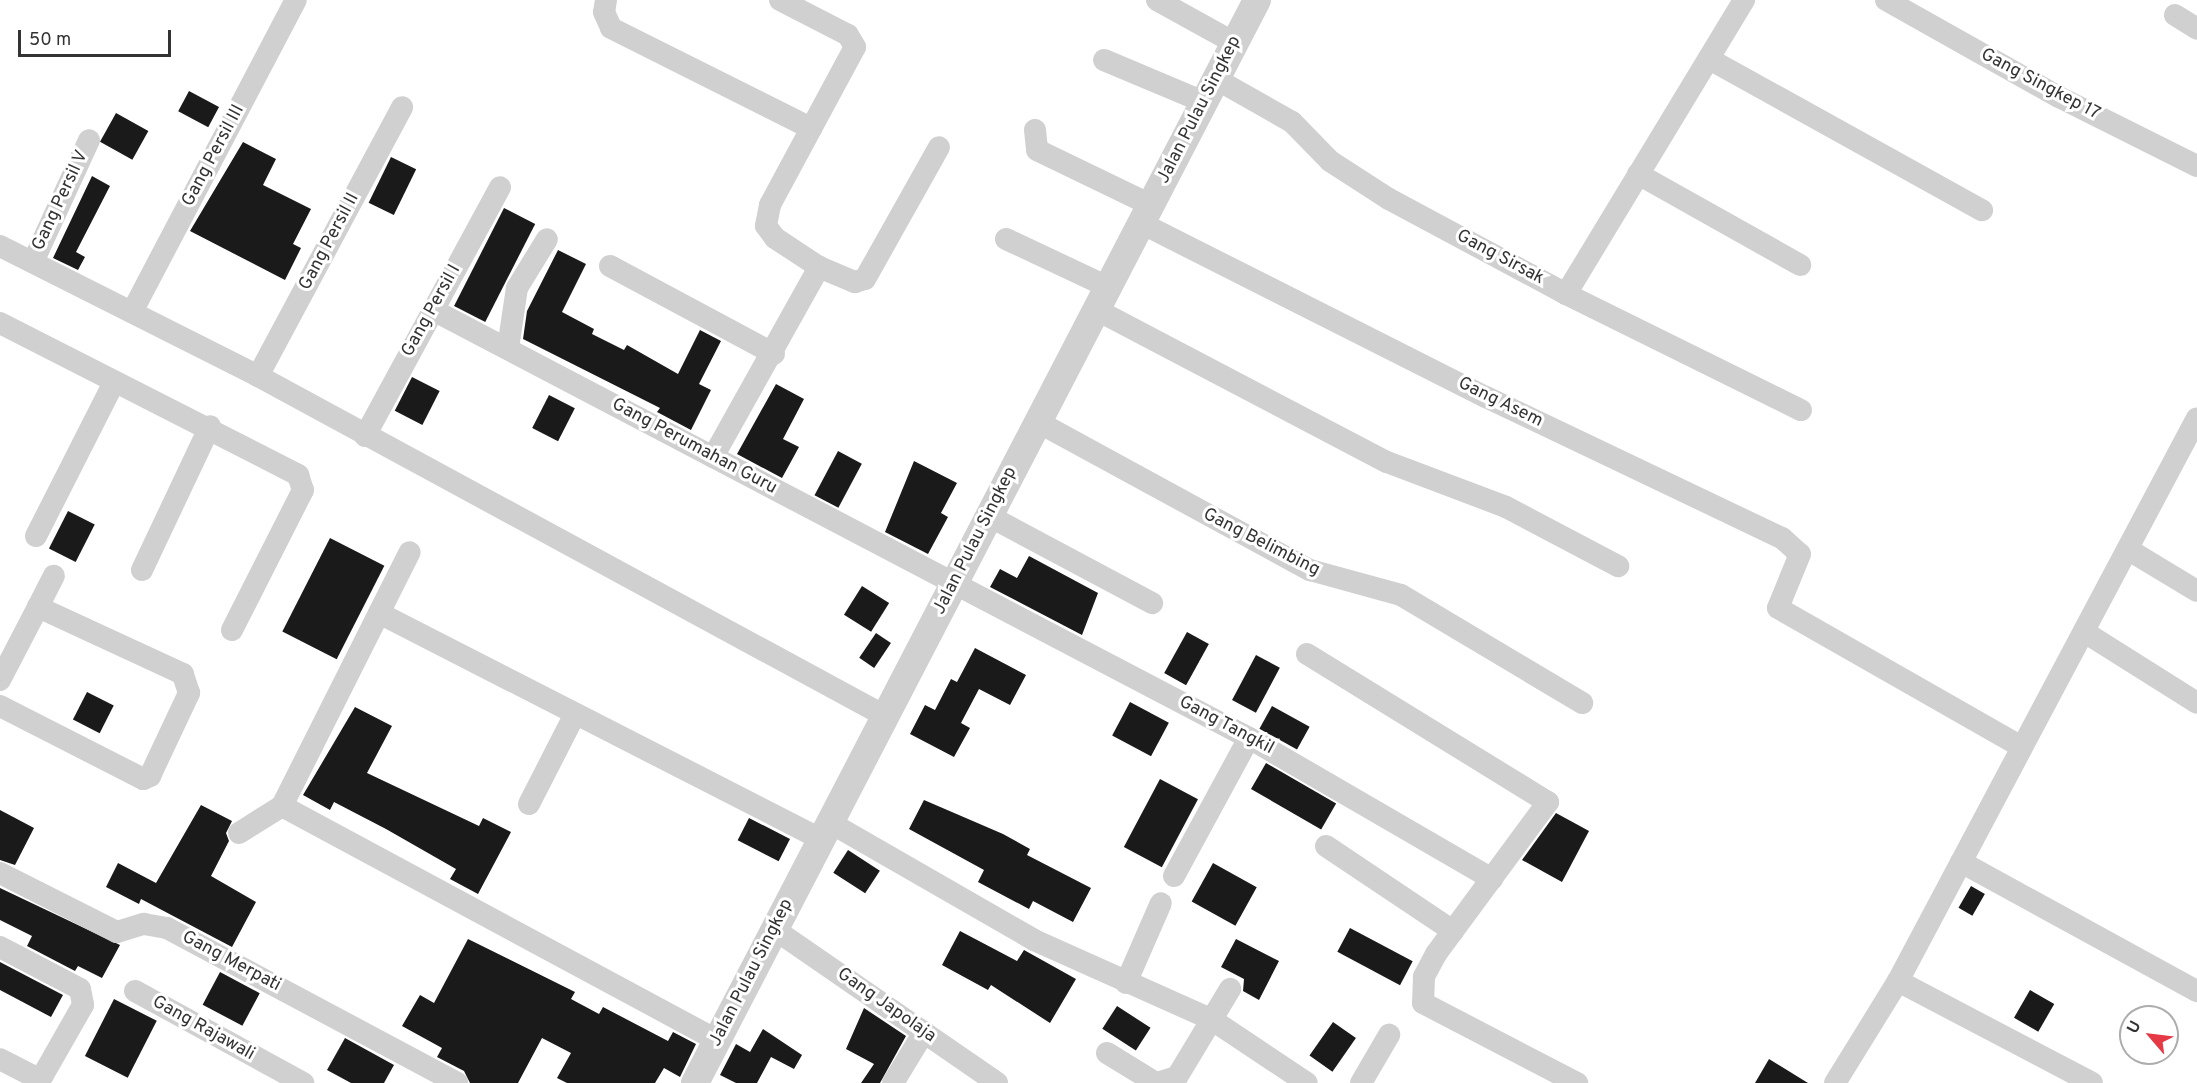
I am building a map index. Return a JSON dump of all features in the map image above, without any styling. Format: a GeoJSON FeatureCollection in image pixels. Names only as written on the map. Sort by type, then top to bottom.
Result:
{"type":"FeatureCollection","features":[{"type":"Feature","properties":{"kind":"street","name":"Gang Persil III"},"geometry":{"type":"LineString","coordinates":[[132,312],[296,0]]}},
{"type":"Feature","properties":{"kind":"street"},"geometry":{"type":"LineString","coordinates":[[606,0],[604,12],[611,28],[812,128]]}},
{"type":"Feature","properties":{"kind":"street"},"geometry":{"type":"LineString","coordinates":[[780,0],[853,41],[849,64],[770,206],[766,226],[819,267],[855,282],[874,270],[939,147]]}},
{"type":"Feature","properties":{"kind":"street"},"geometry":{"type":"LineString","coordinates":[[1157,0],[1235,43]]}},
{"type":"Feature","properties":{"kind":"street","name":"Jalan Pulau Singkep"},"geometry":{"type":"LineString","coordinates":[[695,1083],[1257,0]]}},
{"type":"Feature","properties":{"kind":"street"},"geometry":{"type":"LineString","coordinates":[[1566,294],[1638,174],[1711,60],[1744,0]]}},
{"type":"Feature","properties":{"kind":"street","name":"Gang Singkep 17"},"geometry":{"type":"LineString","coordinates":[[1886,0],[2059,97],[2197,166]]}},
{"type":"Feature","properties":{"kind":"street"},"geometry":{"type":"LineString","coordinates":[[2175,15],[2197,29]]}},
{"type":"Feature","properties":{"kind":"street","name":"Gang Sirsak"},"geometry":{"type":"LineString","coordinates":[[1104,60],[1210,91],[1292,122],[1330,161],[1389,199],[1566,294],[1801,410]]}},
{"type":"Feature","properties":{"kind":"street"},"geometry":{"type":"LineString","coordinates":[[1711,60],[1982,210]]}},
{"type":"Feature","properties":{"kind":"street","name":"Gang Persil II"},"geometry":{"type":"LineString","coordinates":[[258,376],[402,107]]}},
{"type":"Feature","properties":{"kind":"street"},"geometry":{"type":"LineString","coordinates":[[1035,130],[1037,150],[1146,214]]}},
{"type":"Feature","properties":{"kind":"street","name":"Gang Persil V"},"geometry":{"type":"LineString","coordinates":[[33,262],[89,140]]}},
{"type":"Feature","properties":{"kind":"street"},"geometry":{"type":"LineString","coordinates":[[1638,174],[1800,266]]}},
{"type":"Feature","properties":{"kind":"street","name":"Gang Persil I"},"geometry":{"type":"LineString","coordinates":[[365,436],[500,187]]}},
{"type":"Feature","properties":{"kind":"street","name":"Gang Asem"},"geometry":{"type":"LineString","coordinates":[[1146,214],[1486,397],[1782,538],[1800,554],[1778,608],[2020,746]]}},
{"type":"Feature","properties":{"kind":"street"},"geometry":{"type":"LineString","coordinates":[[1006,238],[1103,298],[1387,462],[1506,507],[1618,566]]}},
{"type":"Feature","properties":{"kind":"street"},"geometry":{"type":"LineString","coordinates":[[508,348],[516,288],[548,239]]}},
{"type":"Feature","properties":{"kind":"street"},"geometry":{"type":"LineString","coordinates":[[0,246],[258,376],[883,720]]}},
{"type":"Feature","properties":{"kind":"street"},"geometry":{"type":"LineString","coordinates":[[610,266],[774,354]]}},
{"type":"Feature","properties":{"kind":"street"},"geometry":{"type":"LineString","coordinates":[[713,457],[774,354],[819,267]]}},
{"type":"Feature","properties":{"kind":"street","name":"Gang Perumahan Guru"},"geometry":{"type":"LineString","coordinates":[[433,310],[953,584]]}},
{"type":"Feature","properties":{"kind":"street"},"geometry":{"type":"LineString","coordinates":[[0,323],[114,382],[210,426],[289,469],[303,484],[232,630]]}},
{"type":"Feature","properties":{"kind":"street"},"geometry":{"type":"LineString","coordinates":[[36,536],[114,382]]}},
{"type":"Feature","properties":{"kind":"street"},"geometry":{"type":"LineString","coordinates":[[1835,1083],[1898,981],[2020,746],[2086,633],[2196,421]]}},
{"type":"Feature","properties":{"kind":"street","name":"Gang Belimbing"},"geometry":{"type":"LineString","coordinates":[[1038,422],[1310,570],[1401,595],[1582,703]]}},
{"type":"Feature","properties":{"kind":"street"},"geometry":{"type":"LineString","coordinates":[[142,570],[210,426]]}},
{"type":"Feature","properties":{"kind":"street"},"geometry":{"type":"LineString","coordinates":[[989,516],[1152,603]]}},
{"type":"Feature","properties":{"kind":"street"},"geometry":{"type":"LineString","coordinates":[[2129,550],[2197,591]]}},
{"type":"Feature","properties":{"kind":"street"},"geometry":{"type":"LineString","coordinates":[[239,833],[282,806],[410,552]]}},
{"type":"Feature","properties":{"kind":"street"},"geometry":{"type":"LineString","coordinates":[[0,680],[54,576]]}},
{"type":"Feature","properties":{"kind":"street","name":"Gang Tangkil"},"geometry":{"type":"LineString","coordinates":[[953,584],[1249,738],[1492,879]]}},
{"type":"Feature","properties":{"kind":"street"},"geometry":{"type":"LineString","coordinates":[[0,706],[143,778],[150,776],[189,693],[183,674],[38,607]]}},
{"type":"Feature","properties":{"kind":"street"},"geometry":{"type":"LineString","coordinates":[[379,613],[575,714],[824,831],[1014,929],[1126,983],[1211,1019],[1307,1083]]}},
{"type":"Feature","properties":{"kind":"street"},"geometry":{"type":"LineString","coordinates":[[2086,633],[2197,703]]}},
{"type":"Feature","properties":{"kind":"street"},"geometry":{"type":"LineString","coordinates":[[1307,654],[1548,802],[1453,931],[1424,977],[1423,1003],[1577,1083]]}},
{"type":"Feature","properties":{"kind":"street"},"geometry":{"type":"LineString","coordinates":[[529,804],[575,714]]}},
{"type":"Feature","properties":{"kind":"street"},"geometry":{"type":"LineString","coordinates":[[1174,876],[1249,738]]}},
{"type":"Feature","properties":{"kind":"street"},"geometry":{"type":"LineString","coordinates":[[282,806],[717,1040]]}},
{"type":"Feature","properties":{"kind":"street"},"geometry":{"type":"LineString","coordinates":[[1326,846],[1453,931]]}},
{"type":"Feature","properties":{"kind":"street"},"geometry":{"type":"LineString","coordinates":[[1961,862],[2197,991]]}},
{"type":"Feature","properties":{"kind":"street","name":"Gang Merpati"},"geometry":{"type":"LineString","coordinates":[[0,873],[117,932],[144,924],[167,928],[457,1083]]}},
{"type":"Feature","properties":{"kind":"street"},"geometry":{"type":"LineString","coordinates":[[1126,983],[1161,903]]}},
{"type":"Feature","properties":{"kind":"street","name":"Gang Japolaja"},"geometry":{"type":"LineString","coordinates":[[774,929],[997,1083]]}},
{"type":"Feature","properties":{"kind":"street"},"geometry":{"type":"LineString","coordinates":[[0,947],[80,989],[83,1005],[43,1075],[35,1077],[0,1059]]}},
{"type":"Feature","properties":{"kind":"street"},"geometry":{"type":"LineString","coordinates":[[1898,981],[2092,1083]]}},
{"type":"Feature","properties":{"kind":"street"},"geometry":{"type":"LineString","coordinates":[[1107,1053],[1157,1083],[1177,1077],[1230,989]]}},
{"type":"Feature","properties":{"kind":"street","name":"Gang Rajawali"},"geometry":{"type":"LineString","coordinates":[[135,991],[303,1083]]}},
{"type":"Feature","properties":{"kind":"street"},"geometry":{"type":"LineString","coordinates":[[893,1083],[924,1032]]}},
{"type":"Feature","properties":{"kind":"street"},"geometry":{"type":"LineString","coordinates":[[1361,1083],[1389,1035]]}},
{"type":"Feature","properties":{"kind":"building"},"geometry":{"type":"Polygon","coordinates":[[[189,91],[219,107],[208,127],[178,111],[189,91]]]}},
{"type":"Feature","properties":{"kind":"building"},"geometry":{"type":"Polygon","coordinates":[[[116,113],[148,131],[132,160],[100,142],[116,113]]]}},
{"type":"Feature","properties":{"kind":"building"},"geometry":{"type":"Polygon","coordinates":[[[243,142],[276,159],[263,185],[311,209],[293,244],[301,248],[285,280],[190,231],[243,142]]]}},
{"type":"Feature","properties":{"kind":"building"},"geometry":{"type":"Polygon","coordinates":[[[391,157],[416,169],[394,215],[369,203],[391,157]]]}},
{"type":"Feature","properties":{"kind":"building"},"geometry":{"type":"Polygon","coordinates":[[[92,176],[110,186],[76,252],[85,257],[78,270],[53,258],[92,176]]]}},
{"type":"Feature","properties":{"kind":"building"},"geometry":{"type":"Polygon","coordinates":[[[504,208],[535,224],[485,322],[454,306],[504,208]]]}},
{"type":"Feature","properties":{"kind":"building"},"geometry":{"type":"Polygon","coordinates":[[[558,250],[586,264],[562,312],[594,329],[592,334],[624,350],[627,345],[678,374],[700,330],[721,341],[699,384],[711,390],[691,430],[657,412],[660,408],[523,339],[527,311],[558,250]]]}},
{"type":"Feature","properties":{"kind":"building"},"geometry":{"type":"Polygon","coordinates":[[[412,377],[440,391],[422,425],[395,411],[412,377]]]}},
{"type":"Feature","properties":{"kind":"building"},"geometry":{"type":"Polygon","coordinates":[[[776,384],[804,399],[783,439],[799,447],[782,478],[737,454],[776,384]]]}},
{"type":"Feature","properties":{"kind":"building"},"geometry":{"type":"Polygon","coordinates":[[[549,395],[575,408],[558,441],[532,428],[549,395]]]}},
{"type":"Feature","properties":{"kind":"building"},"geometry":{"type":"Polygon","coordinates":[[[838,451],[862,464],[838,508],[815,495],[838,451]]]}},
{"type":"Feature","properties":{"kind":"building"},"geometry":{"type":"Polygon","coordinates":[[[914,461],[957,483],[941,513],[948,517],[928,554],[885,532],[914,461]]]}},
{"type":"Feature","properties":{"kind":"building"},"geometry":{"type":"Polygon","coordinates":[[[68,511],[95,525],[76,562],[49,548],[68,511]]]}},
{"type":"Feature","properties":{"kind":"building"},"geometry":{"type":"Polygon","coordinates":[[[330,538],[384,566],[337,659],[282,632],[330,538]]]}},
{"type":"Feature","properties":{"kind":"building"},"geometry":{"type":"Polygon","coordinates":[[[1029,556],[1098,593],[1082,635],[990,587],[1000,569],[1017,578],[1029,556]]]}},
{"type":"Feature","properties":{"kind":"building"},"geometry":{"type":"Polygon","coordinates":[[[862,586],[889,603],[871,632],[844,615],[862,586]]]}},
{"type":"Feature","properties":{"kind":"building"},"geometry":{"type":"Polygon","coordinates":[[[1187,632],[1209,644],[1186,685],[1164,673],[1187,632]]]}},
{"type":"Feature","properties":{"kind":"building"},"geometry":{"type":"Polygon","coordinates":[[[876,633],[891,643],[874,668],[859,658],[876,633]]]}},
{"type":"Feature","properties":{"kind":"building"},"geometry":{"type":"Polygon","coordinates":[[[975,648],[1026,675],[1010,705],[979,689],[961,723],[970,728],[954,757],[910,734],[925,705],[935,710],[951,679],[957,682],[975,648]]]}},
{"type":"Feature","properties":{"kind":"building"},"geometry":{"type":"Polygon","coordinates":[[[1256,655],[1280,668],[1256,713],[1232,700],[1256,655]]]}},
{"type":"Feature","properties":{"kind":"building"},"geometry":{"type":"Polygon","coordinates":[[[87,692],[114,706],[100,733],[73,720],[87,692]]]}},
{"type":"Feature","properties":{"kind":"building"},"geometry":{"type":"Polygon","coordinates":[[[1130,702],[1169,723],[1151,756],[1112,736],[1130,702]]]}},
{"type":"Feature","properties":{"kind":"building"},"geometry":{"type":"Polygon","coordinates":[[[1272,706],[1310,727],[1297,750],[1259,729],[1272,706]]]}},
{"type":"Feature","properties":{"kind":"building"},"geometry":{"type":"Polygon","coordinates":[[[355,707],[392,726],[367,773],[479,826],[483,818],[511,832],[478,894],[450,879],[456,869],[386,829],[334,802],[330,810],[303,795],[355,707]]]}},
{"type":"Feature","properties":{"kind":"building"},"geometry":{"type":"Polygon","coordinates":[[[1266,763],[1336,804],[1321,829],[1251,789],[1266,763]]]}},
{"type":"Feature","properties":{"kind":"building"},"geometry":{"type":"Polygon","coordinates":[[[1160,779],[1198,799],[1162,867],[1124,847],[1160,779]]]}},
{"type":"Feature","properties":{"kind":"building"},"geometry":{"type":"Polygon","coordinates":[[[924,800],[1003,834],[1030,849],[1027,855],[1091,888],[1073,922],[1033,901],[1029,909],[978,882],[984,870],[909,829],[924,800]]]}},
{"type":"Feature","properties":{"kind":"building"},"geometry":{"type":"Polygon","coordinates":[[[201,805],[232,821],[226,833],[229,841],[211,876],[256,902],[232,947],[141,899],[139,904],[106,887],[118,863],[156,883],[201,805]]]}},
{"type":"Feature","properties":{"kind":"building"},"geometry":{"type":"Polygon","coordinates":[[[0,810],[34,828],[15,865],[0,860],[0,810]]]}},
{"type":"Feature","properties":{"kind":"building"},"geometry":{"type":"Polygon","coordinates":[[[1556,813],[1589,831],[1562,882],[1522,860],[1556,813]]]}},
{"type":"Feature","properties":{"kind":"building"},"geometry":{"type":"Polygon","coordinates":[[[749,818],[790,839],[779,861],[738,840],[749,818]]]}},
{"type":"Feature","properties":{"kind":"building"},"geometry":{"type":"Polygon","coordinates":[[[848,850],[880,871],[865,893],[833,873],[848,850]]]}},
{"type":"Feature","properties":{"kind":"building"},"geometry":{"type":"Polygon","coordinates":[[[1213,863],[1257,887],[1235,926],[1192,901],[1213,863]]]}},
{"type":"Feature","properties":{"kind":"building"},"geometry":{"type":"Polygon","coordinates":[[[1971,886],[1985,894],[1972,916],[1958,908],[1971,886]]]}},
{"type":"Feature","properties":{"kind":"building"},"geometry":{"type":"Polygon","coordinates":[[[0,888],[120,945],[102,978],[78,966],[75,971],[27,946],[32,936],[0,920],[0,888]]]}},
{"type":"Feature","properties":{"kind":"building"},"geometry":{"type":"Polygon","coordinates":[[[1350,928],[1413,961],[1400,985],[1337,952],[1350,928]]]}},
{"type":"Feature","properties":{"kind":"building"},"geometry":{"type":"Polygon","coordinates":[[[960,931],[1017,961],[1024,950],[1076,979],[1050,1023],[991,985],[988,990],[942,965],[960,931]]]}},
{"type":"Feature","properties":{"kind":"building"},"geometry":{"type":"Polygon","coordinates":[[[468,939],[575,992],[571,999],[599,1014],[603,1007],[668,1041],[673,1032],[696,1044],[680,1077],[664,1068],[655,1083],[567,1083],[557,1078],[571,1053],[542,1038],[518,1083],[470,1083],[464,1071],[437,1057],[442,1048],[402,1026],[420,995],[434,1003],[468,939]]]}},
{"type":"Feature","properties":{"kind":"building"},"geometry":{"type":"Polygon","coordinates":[[[1236,939],[1279,961],[1259,1000],[1243,991],[1244,979],[1221,967],[1236,939]]]}},
{"type":"Feature","properties":{"kind":"building"},"geometry":{"type":"Polygon","coordinates":[[[0,962],[63,995],[51,1017],[0,990],[0,962]]]}},
{"type":"Feature","properties":{"kind":"building"},"geometry":{"type":"Polygon","coordinates":[[[220,972],[260,993],[242,1026],[203,1005],[220,972]]]}},
{"type":"Feature","properties":{"kind":"building"},"geometry":{"type":"Polygon","coordinates":[[[2030,990],[2054,1004],[2038,1032],[2014,1018],[2030,990]]]}},
{"type":"Feature","properties":{"kind":"building"},"geometry":{"type":"Polygon","coordinates":[[[114,999],[157,1021],[128,1078],[85,1056],[114,999]]]}},
{"type":"Feature","properties":{"kind":"building"},"geometry":{"type":"Polygon","coordinates":[[[1117,1006],[1151,1028],[1136,1050],[1102,1029],[1117,1006]]]}},
{"type":"Feature","properties":{"kind":"building"},"geometry":{"type":"Polygon","coordinates":[[[864,1008],[906,1036],[880,1083],[861,1083],[874,1064],[846,1049],[864,1008]]]}},
{"type":"Feature","properties":{"kind":"building"},"geometry":{"type":"Polygon","coordinates":[[[1333,1022],[1356,1038],[1332,1072],[1309,1056],[1333,1022]]]}},
{"type":"Feature","properties":{"kind":"building"},"geometry":{"type":"Polygon","coordinates":[[[763,1029],[802,1055],[794,1069],[771,1057],[757,1083],[736,1083],[720,1075],[736,1044],[750,1052],[763,1029]]]}},
{"type":"Feature","properties":{"kind":"building"},"geometry":{"type":"Polygon","coordinates":[[[345,1038],[394,1065],[384,1083],[351,1083],[327,1070],[345,1038]]]}},
{"type":"Feature","properties":{"kind":"building"},"geometry":{"type":"Polygon","coordinates":[[[1769,1059],[1808,1083],[1755,1083],[1769,1059]]]}}]}
